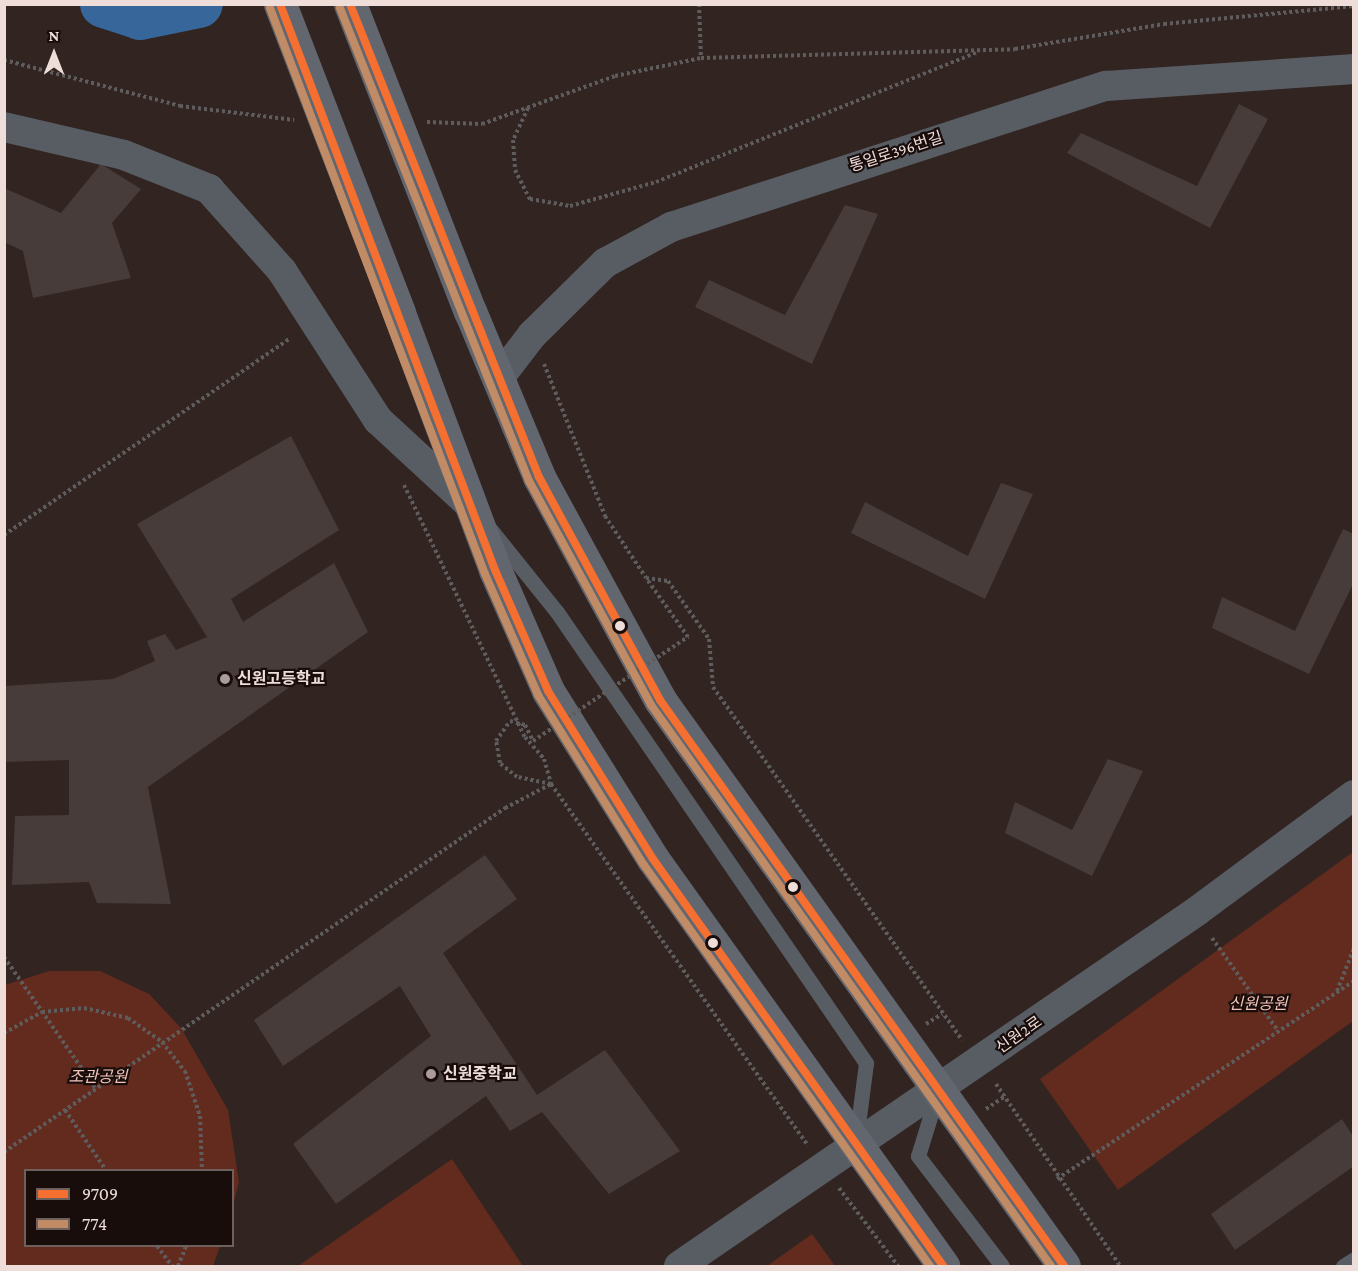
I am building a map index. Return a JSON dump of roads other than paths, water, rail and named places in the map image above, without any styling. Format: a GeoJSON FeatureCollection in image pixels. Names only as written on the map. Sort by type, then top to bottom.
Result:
{"type":"FeatureCollection","features":[{"type":"Feature","properties":{"kind":"main road"},"geometry":{"type":"LineString","coordinates":[[280,4],[399,312],[470,505],[548,691],[601,781],[943,1266]]}},
{"type":"Feature","properties":{"kind":"main road"},"geometry":{"type":"LineString","coordinates":[[350,4],[470,311],[539,477],[660,700],[1064,1266]]}},
{"type":"Feature","properties":{"kind":"street","name":"통일로396번길"},"geometry":{"type":"LineString","coordinates":[[499,378],[532,335],[605,263],[672,227],[892,152],[1107,86],[1353,69]]}},
{"type":"Feature","properties":{"kind":"street"},"geometry":{"type":"LineString","coordinates":[[4,127],[124,155],[209,189],[282,271],[378,420],[470,505]]}},
{"type":"Feature","properties":{"kind":"street","name":"신원2로"},"geometry":{"type":"LineString","coordinates":[[680,1266],[856,1143],[939,1090],[1353,795]]}},
{"type":"Feature","properties":{"kind":"lane"},"geometry":{"type":"LineString","coordinates":[[470,505],[557,612],[866,1064],[856,1143]]}},
{"type":"Feature","properties":{"kind":"lane"},"geometry":{"type":"LineString","coordinates":[[939,1090],[918,1156],[1002,1266]]}},
{"type":"Feature","properties":{"kind":"lane"},"geometry":{"type":"LineString","coordinates":[[1343,1266],[1353,1259]]}},
{"type":"Feature","properties":{"kind":"waterway"},"geometry":{"type":"LineString","coordinates":[[104,4],[140,16],[199,4]]}},
{"type":"Feature","properties":{"kind":"place","name":"신원고등학교"},"geometry":{"type":"Point","coordinates":[225,679]}},
{"type":"Feature","properties":{"kind":"place","name":"신원중학교"},"geometry":{"type":"Point","coordinates":[431,1074]}},
{"type":"Feature","properties":{"kind":"park label","name":"신원공원"},"geometry":{"type":"Point","coordinates":[1258,1004]}},
{"type":"Feature","properties":{"kind":"park label","name":"조관공원"},"geometry":{"type":"Point","coordinates":[98,1077]}}]}
